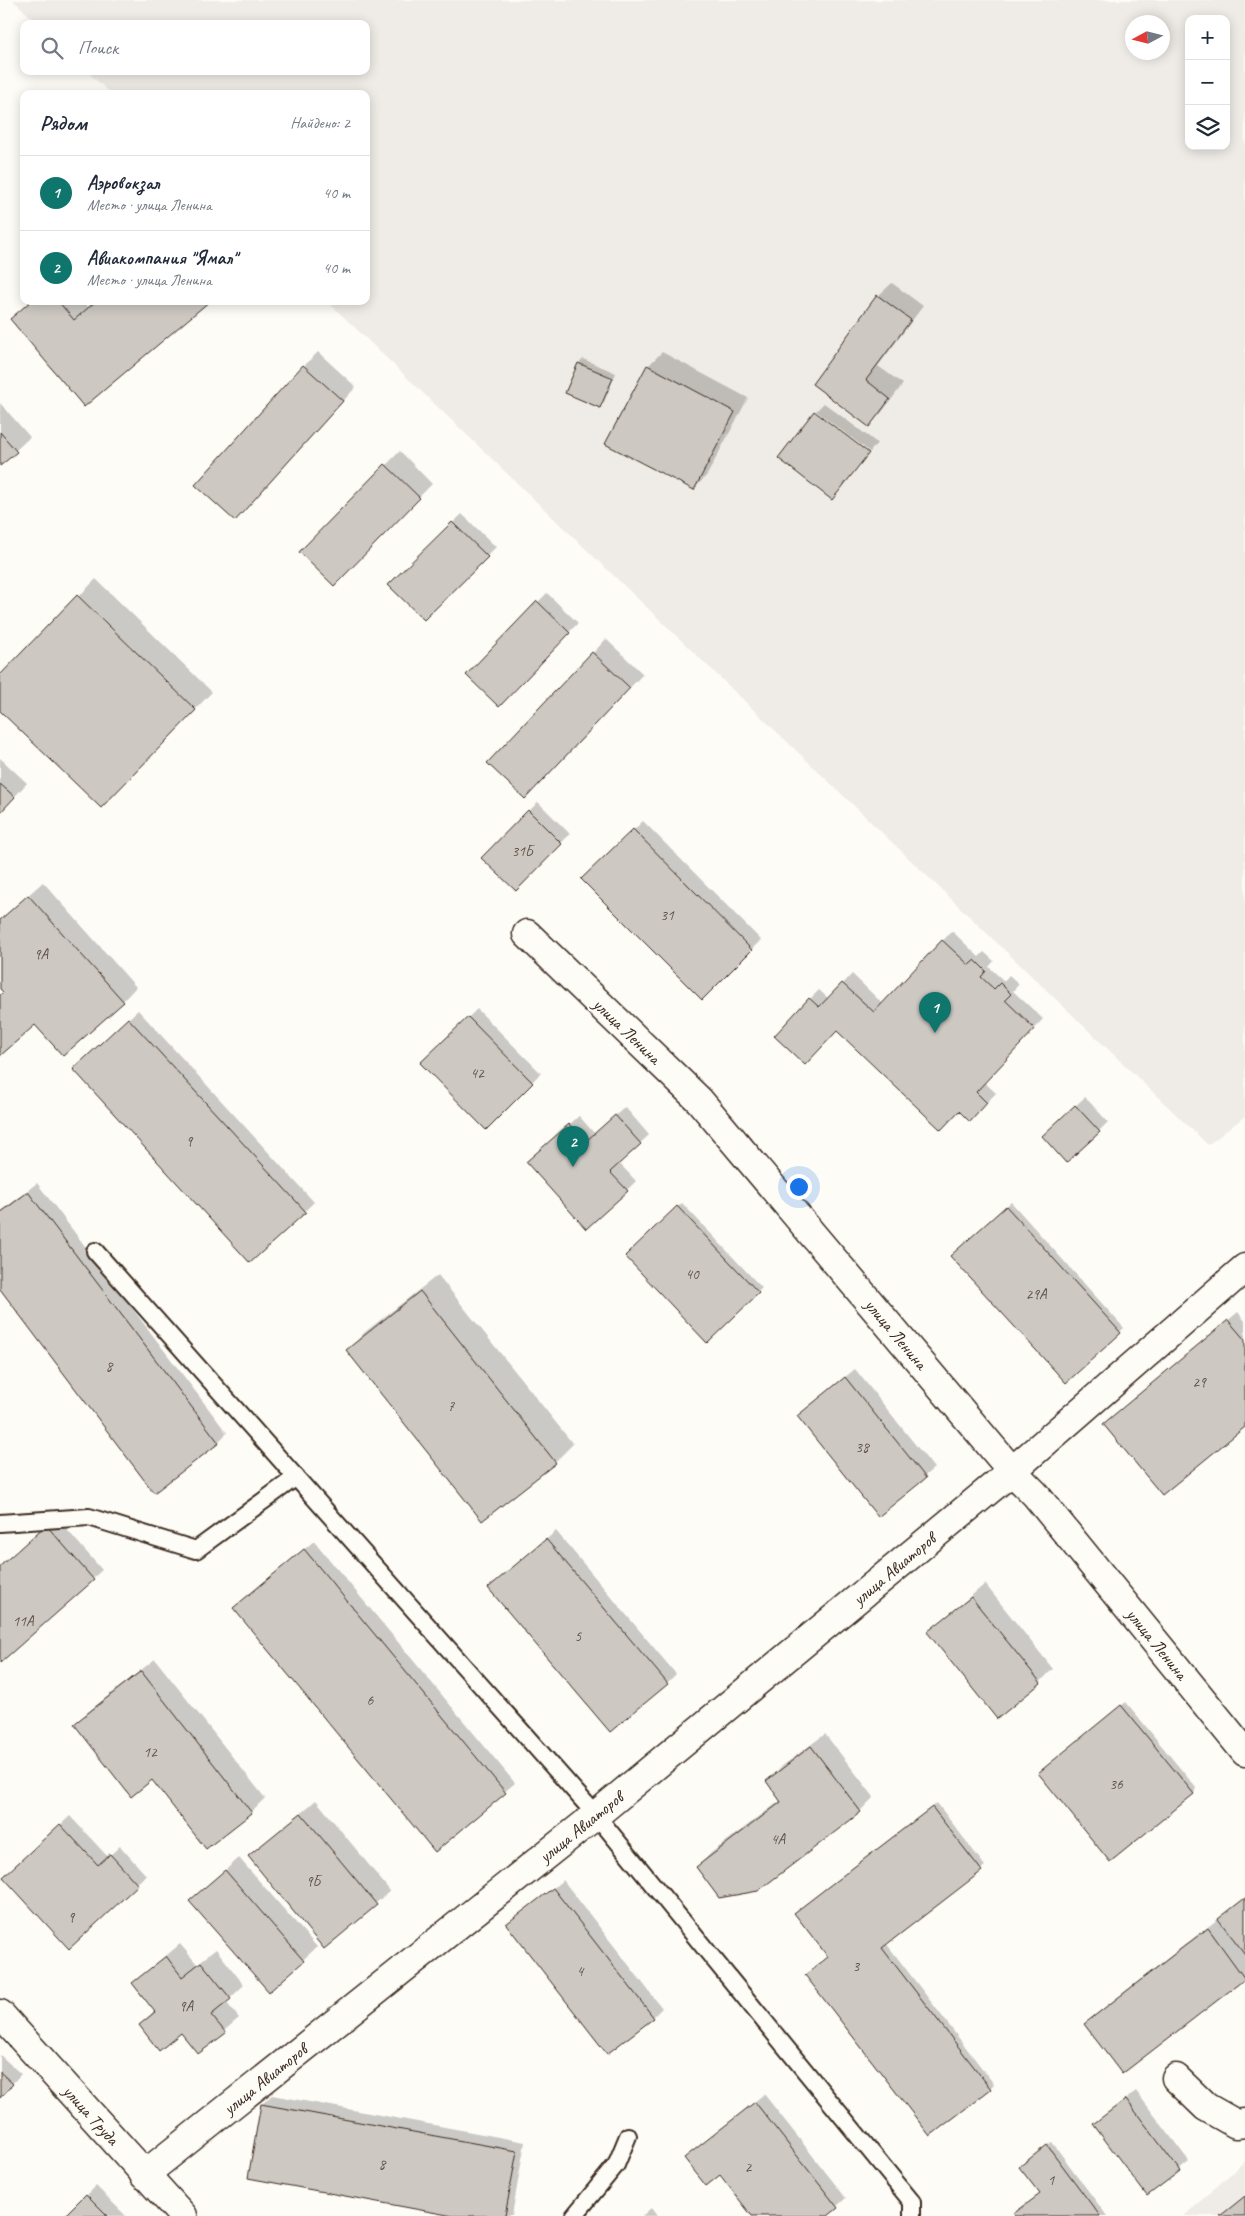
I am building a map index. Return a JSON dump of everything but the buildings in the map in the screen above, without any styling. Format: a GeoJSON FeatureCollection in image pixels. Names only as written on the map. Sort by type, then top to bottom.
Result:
{"type":"FeatureCollection","features":[{"type":"Feature","properties":{"kind":"street","name":"улица Ленина"},"geometry":{"type":"LineString","coordinates":[[527,934],[699,1100],[1012,1471],[1035,1494],[1245,1752]]}},
{"type":"Feature","properties":{"kind":"street","name":"улица Авиаторов"},"geometry":{"type":"LineString","coordinates":[[144,2176],[596,1815],[1012,1471],[1242,1277]]}},
{"type":"Feature","properties":{"kind":"street","name":"улица Труда"},"geometry":{"type":"LineString","coordinates":[[0,2014],[144,2176],[183,2216]]}},
{"type":"Feature","properties":{"kind":"street"},"geometry":{"type":"LineString","coordinates":[[1176,2078],[1206,2108],[1236,2124],[1245,2123]]}},
{"type":"Feature","properties":{"kind":"lane"},"geometry":{"type":"LineString","coordinates":[[96,1251],[596,1815],[912,2202],[912,2216]]}},
{"type":"Feature","properties":{"kind":"lane"},"geometry":{"type":"LineString","coordinates":[[0,1524],[89,1517],[196,1550],[296,1477]]}},
{"type":"Feature","properties":{"kind":"lane"},"geometry":{"type":"LineString","coordinates":[[574,2216],[616,2165],[628,2136]]}},
{"type":"Feature","properties":{"kind":"shaded area"},"geometry":{"type":"Polygon","coordinates":[[[13,0],[1245,0],[1245,1116],[1208,1145],[331,305],[370,305],[370,90],[107,90],[91,75],[370,75],[370,20],[34,20],[13,0]]]}},
{"type":"Feature","properties":{"kind":"shaded area"},"geometry":{"type":"Polygon","coordinates":[[[1245,2161],[1245,2216],[1184,2216],[1245,2161]]]}},
{"type":"Feature","properties":{"kind":"place","name":"Аэровокзал"},"geometry":{"type":"Point","coordinates":[935,1033]}},
{"type":"Feature","properties":{"kind":"place","name":"Авиакомпания \"Ямал\""},"geometry":{"type":"Point","coordinates":[573,1167]}}]}
